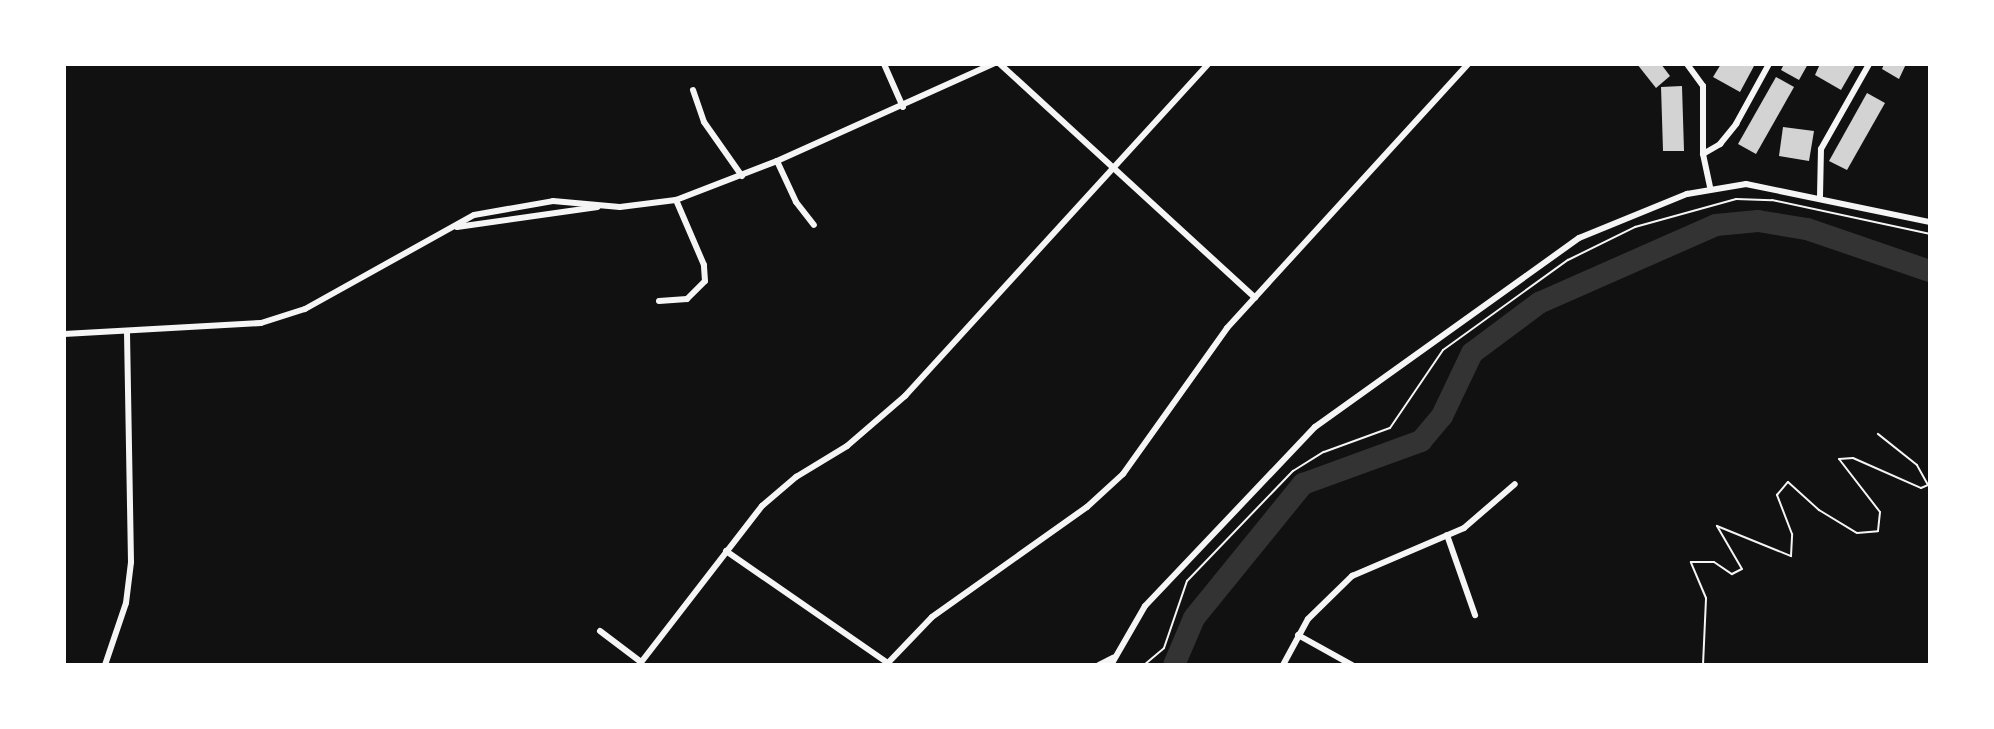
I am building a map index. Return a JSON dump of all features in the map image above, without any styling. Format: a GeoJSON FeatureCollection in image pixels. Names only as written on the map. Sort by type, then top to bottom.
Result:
{"type":"FeatureCollection","features":[{"type":"Feature","properties":{"kind":"street"},"geometry":{"type":"LineString","coordinates":[[884,64],[903,107]]}},
{"type":"Feature","properties":{"kind":"street"},"geometry":{"type":"LineString","coordinates":[[457,227],[598,207],[676,200],[742,176],[903,107],[993,64]]}},
{"type":"Feature","properties":{"kind":"street"},"geometry":{"type":"LineString","coordinates":[[1000,64],[1255,298]]}},
{"type":"Feature","properties":{"kind":"street"},"geometry":{"type":"LineString","coordinates":[[600,631],[640,664],[726,551],[778,491],[847,446],[905,396],[1208,64]]}},
{"type":"Feature","properties":{"kind":"street"},"geometry":{"type":"LineString","coordinates":[[726,551],[887,664],[932,617],[1087,507],[1123,474],[1255,298],[1468,64]]}},
{"type":"Feature","properties":{"kind":"street"},"geometry":{"type":"LineString","coordinates":[[1687,64],[1703,86],[1703,154],[1710,188]]}},
{"type":"Feature","properties":{"kind":"street"},"geometry":{"type":"LineString","coordinates":[[1703,154],[1720,144],[1736,124],[1769,64]]}},
{"type":"Feature","properties":{"kind":"street"},"geometry":{"type":"LineString","coordinates":[[1820,196],[1821,149],[1869,64]]}},
{"type":"Feature","properties":{"kind":"street"},"geometry":{"type":"LineString","coordinates":[[693,90],[708,125],[742,176]]}},
{"type":"Feature","properties":{"kind":"street"},"geometry":{"type":"LineString","coordinates":[[777,161],[796,202],[814,225]]}},
{"type":"Feature","properties":{"kind":"street"},"geometry":{"type":"LineString","coordinates":[[1099,665],[1112,661],[1145,606],[1333,412],[1579,238],[1647,207],[1710,188],[1746,184],[1820,196],[1930,222]]}},
{"type":"Feature","properties":{"kind":"street"},"geometry":{"type":"LineString","coordinates":[[64,334],[216,328],[276,318],[305,309],[474,215],[528,204],[578,200],[598,207]]}},
{"type":"Feature","properties":{"kind":"street"},"geometry":{"type":"LineString","coordinates":[[659,301],[687,299],[705,281],[704,265],[676,200]]}},
{"type":"Feature","properties":{"kind":"street"},"geometry":{"type":"LineString","coordinates":[[105,665],[126,603],[131,562],[127,331]]}},
{"type":"Feature","properties":{"kind":"street"},"geometry":{"type":"LineString","coordinates":[[1283,665],[1298,635],[1319,605],[1352,576],[1479,519],[1515,484]]}},
{"type":"Feature","properties":{"kind":"street"},"geometry":{"type":"LineString","coordinates":[[1447,535],[1475,615]]}},
{"type":"Feature","properties":{"kind":"street"},"geometry":{"type":"LineString","coordinates":[[1298,635],[1352,665]]}},
{"type":"Feature","properties":{"kind":"path"},"geometry":{"type":"LineString","coordinates":[[1144,665],[1164,648],[1187,581],[1293,471],[1324,452],[1390,428],[1443,350],[1568,260],[1635,227],[1736,199],[1772,200],[1930,234]]}},
{"type":"Feature","properties":{"kind":"path"},"geometry":{"type":"LineString","coordinates":[[1703,665],[1706,598],[1691,562],[1714,562],[1732,574],[1742,569],[1717,526],[1791,556],[1792,534],[1777,495],[1788,482],[1819,510],[1857,533],[1878,531],[1880,512],[1839,459],[1853,458],[1921,488],[1928,485],[1917,465],[1878,434]]}},
{"type":"Feature","properties":{"kind":"building"},"geometry":{"type":"Polygon","coordinates":[[[1637,64],[1661,64],[1670,76],[1656,88],[1637,64]]]}},
{"type":"Feature","properties":{"kind":"building"},"geometry":{"type":"Polygon","coordinates":[[[1721,64],[1754,66],[1740,92],[1713,77],[1721,64]]]}},
{"type":"Feature","properties":{"kind":"building"},"geometry":{"type":"Polygon","coordinates":[[[1784,64],[1808,64],[1799,80],[1781,70],[1784,64]]]}},
{"type":"Feature","properties":{"kind":"building"},"geometry":{"type":"Polygon","coordinates":[[[1820,64],[1856,64],[1841,90],[1815,75],[1820,64]]]}},
{"type":"Feature","properties":{"kind":"building"},"geometry":{"type":"Polygon","coordinates":[[[1884,64],[1906,64],[1899,79],[1882,69],[1884,64]]]}},
{"type":"Feature","properties":{"kind":"building"},"geometry":{"type":"Polygon","coordinates":[[[1776,77],[1794,87],[1756,154],[1738,144],[1776,77]]]}},
{"type":"Feature","properties":{"kind":"building"},"geometry":{"type":"Polygon","coordinates":[[[1682,86],[1684,151],[1663,151],[1661,87],[1682,86]]]}},
{"type":"Feature","properties":{"kind":"building"},"geometry":{"type":"Polygon","coordinates":[[[1867,93],[1885,103],[1847,170],[1829,161],[1867,93]]]}},
{"type":"Feature","properties":{"kind":"building"},"geometry":{"type":"Polygon","coordinates":[[[1783,127],[1814,131],[1809,161],[1779,156],[1783,127]]]}},
{"type":"Feature","properties":{"kind":"waterway"},"geometry":{"type":"LineString","coordinates":[[1174,665],[1194,618],[1303,484],[1421,441],[1442,416],[1472,353],[1539,303],[1716,225],[1758,221],[1807,229],[1930,271]]}}]}
